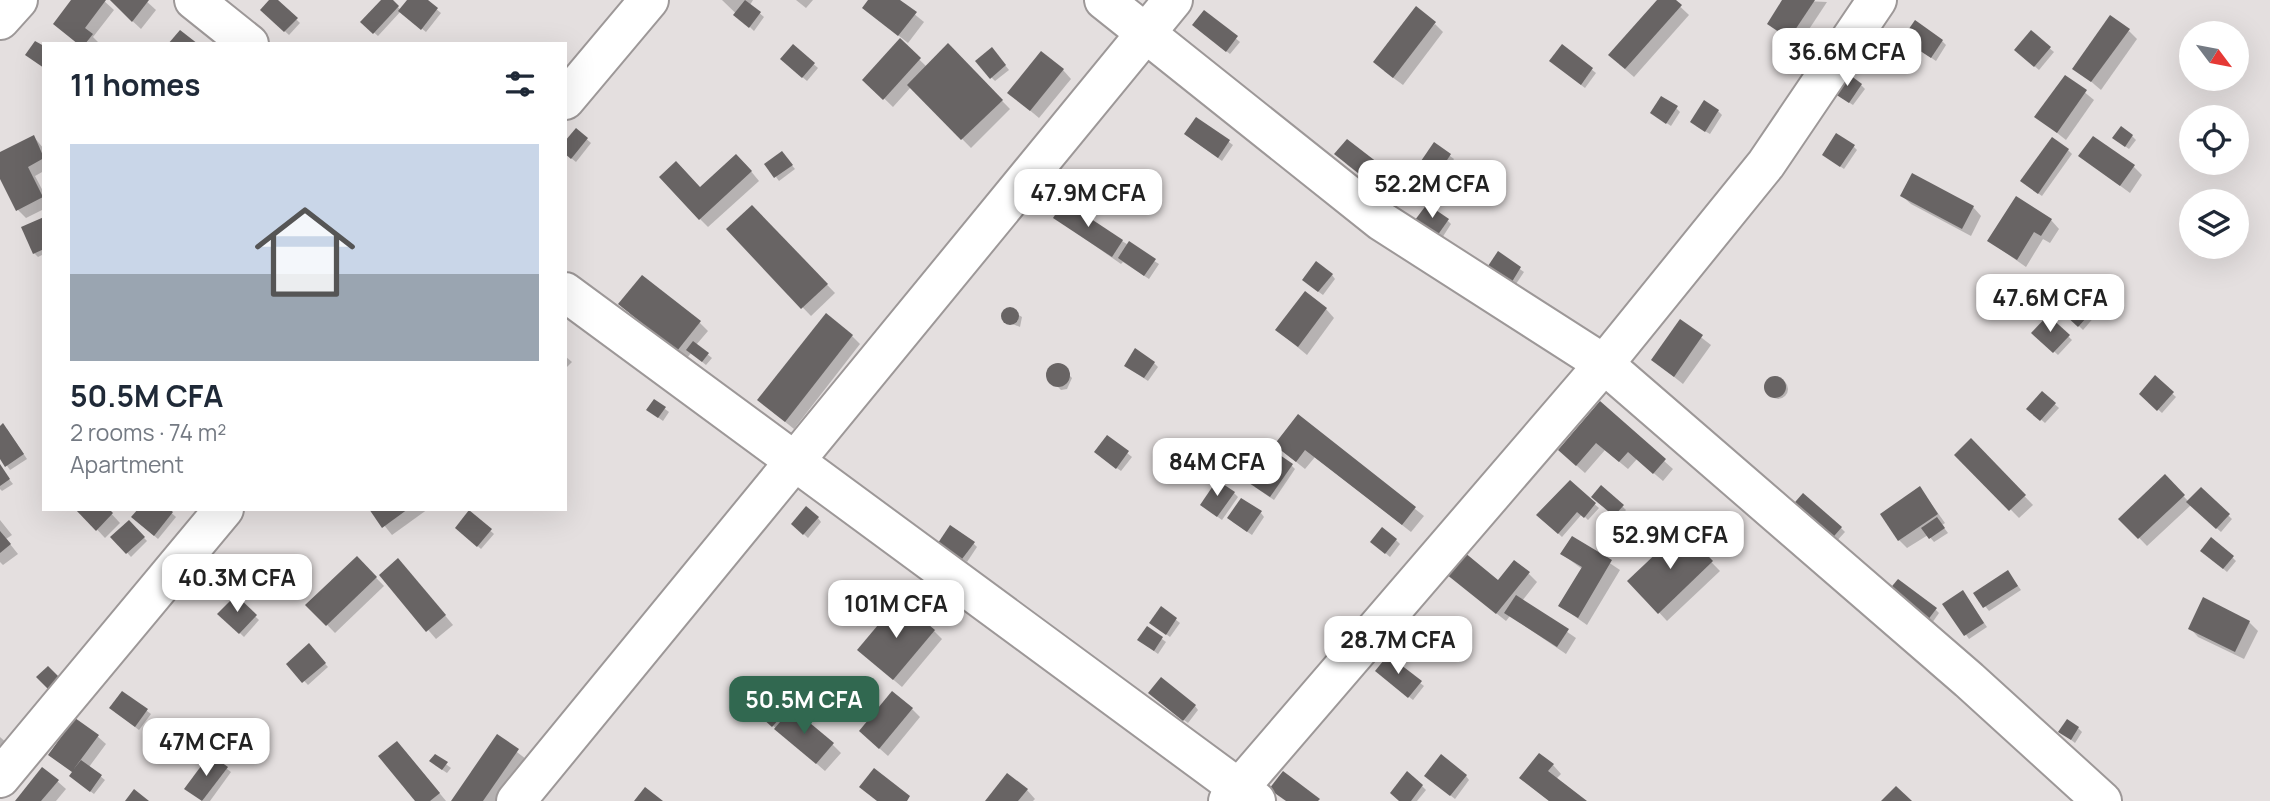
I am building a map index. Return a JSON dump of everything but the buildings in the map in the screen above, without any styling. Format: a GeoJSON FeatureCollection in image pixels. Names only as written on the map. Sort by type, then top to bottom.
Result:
{"type":"FeatureCollection","features":[{"type":"Feature","properties":{"kind":"street"},"geometry":{"type":"LineString","coordinates":[[0,20],[18,0]]}},
{"type":"Feature","properties":{"kind":"street"},"geometry":{"type":"LineString","coordinates":[[194,0],[246,42]]}},
{"type":"Feature","properties":{"kind":"street"},"geometry":{"type":"LineString","coordinates":[[567,98],[649,0]]}},
{"type":"Feature","properties":{"kind":"street"},"geometry":{"type":"LineString","coordinates":[[1104,0],[1381,221],[1604,364],[1969,680],[2102,801]]}},
{"type":"Feature","properties":{"kind":"street"},"geometry":{"type":"LineString","coordinates":[[516,801],[797,462],[1172,0]]}},
{"type":"Feature","properties":{"kind":"street"},"geometry":{"type":"LineString","coordinates":[[567,293],[797,462],[1241,796],[1604,364],[1766,164],[1877,0]]}},
{"type":"Feature","properties":{"kind":"street"},"geometry":{"type":"LineString","coordinates":[[0,778],[222,511]]}}]}
